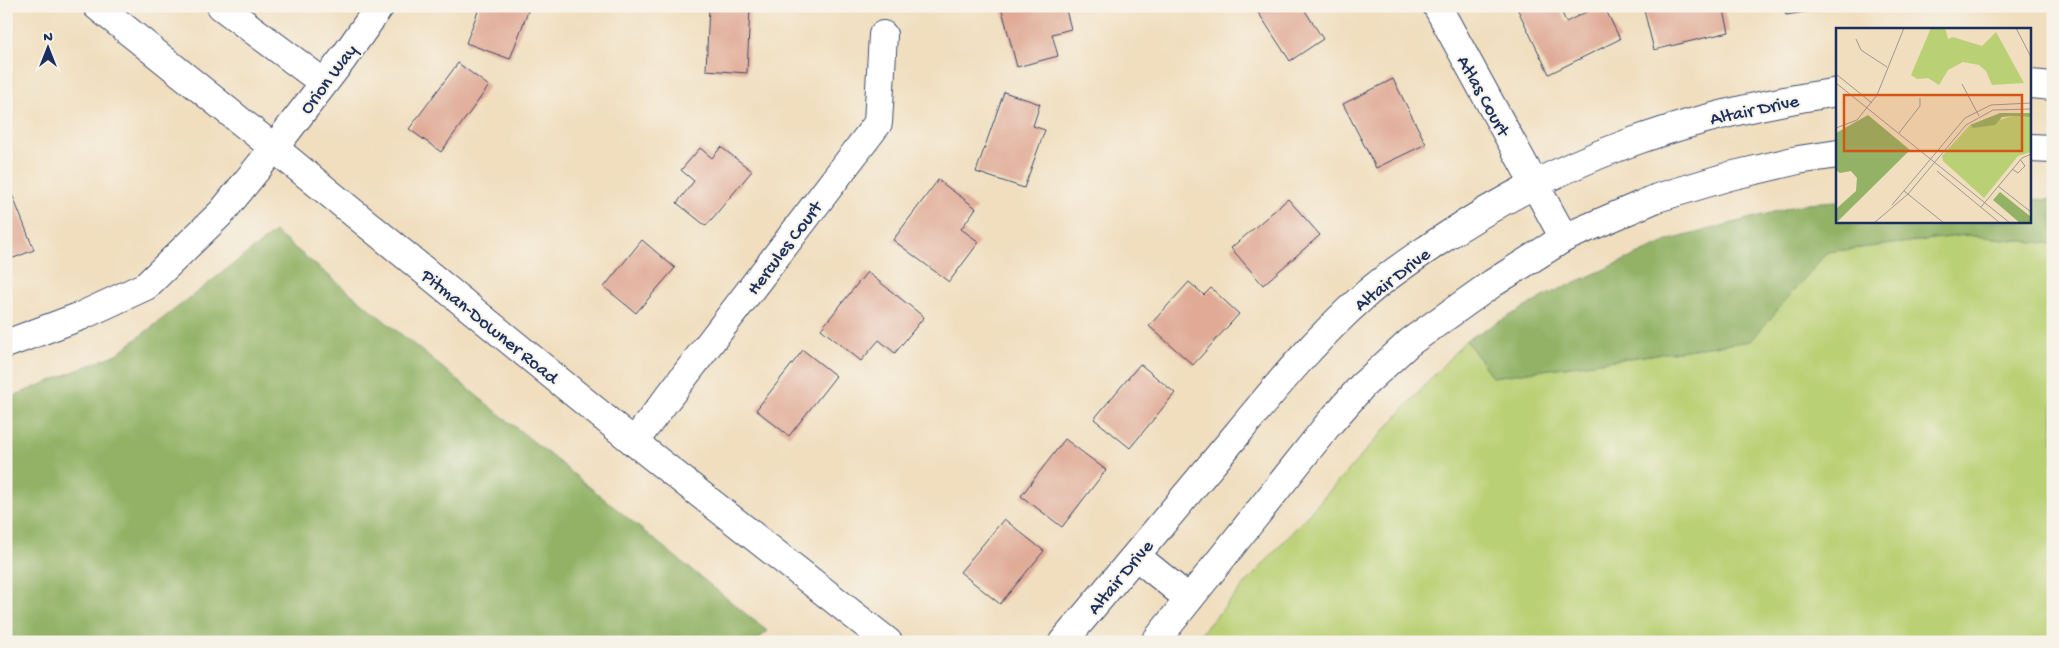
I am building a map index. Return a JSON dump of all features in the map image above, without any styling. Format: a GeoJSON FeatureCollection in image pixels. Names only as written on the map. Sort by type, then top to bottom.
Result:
{"type":"FeatureCollection","features":[{"type":"Feature","properties":{"kind":"street","name":"Pitman-Downer Road"},"geometry":{"type":"LineString","coordinates":[[97,6],[634,442],[888,642]]}},
{"type":"Feature","properties":{"kind":"street"},"geometry":{"type":"LineString","coordinates":[[221,6],[324,83]]}},
{"type":"Feature","properties":{"kind":"street","name":"Orion Way"},"geometry":{"type":"LineString","coordinates":[[6,344],[81,316],[146,286],[222,212],[324,83],[380,6]]}},
{"type":"Feature","properties":{"kind":"street","name":"Atlas Court"},"geometry":{"type":"LineString","coordinates":[[1437,6],[1564,238]]}},
{"type":"Feature","properties":{"kind":"street","name":"Hercules Court"},"geometry":{"type":"LineString","coordinates":[[634,442],[878,123],[883,35]]}},
{"type":"Feature","properties":{"kind":"street"},"geometry":{"type":"LineString","coordinates":[[2032,84],[2053,86]]}},
{"type":"Feature","properties":{"kind":"street","name":"Altair Drive"},"geometry":{"type":"LineString","coordinates":[[1064,642],[1307,351],[1365,295],[1408,262],[1464,223],[1534,183],[1605,151],[1710,116],[1836,92]]}},
{"type":"Feature","properties":{"kind":"street"},"geometry":{"type":"LineString","coordinates":[[2032,148],[2053,149]]}},
{"type":"Feature","properties":{"kind":"street"},"geometry":{"type":"LineString","coordinates":[[1155,642],[1327,426],[1362,386],[1410,342],[1493,283],[1564,238],[1657,198],[1730,176],[1798,160],[1836,154]]}},
{"type":"Feature","properties":{"kind":"street"},"geometry":{"type":"LineString","coordinates":[[1136,556],[1189,599]]}},
{"type":"Feature","properties":{"kind":"green space"},"geometry":{"type":"Polygon","coordinates":[[[2032,199],[2053,200],[2053,244],[1966,235],[1827,252],[1751,341],[1492,377],[1466,340],[1549,294],[1670,240],[1807,203],[1836,201],[1836,222],[2032,222],[2032,199]]]}},
{"type":"Feature","properties":{"kind":"green space"},"geometry":{"type":"Polygon","coordinates":[[[275,232],[767,631],[756,642],[6,642],[6,399],[117,354],[275,232]]]}},
{"type":"Feature","properties":{"kind":"green space"},"geometry":{"type":"Polygon","coordinates":[[[1966,235],[2053,244],[2053,642],[1193,642],[1466,340],[1493,377],[1750,341],[1827,252],[1966,235]]]}},
{"type":"Feature","properties":{"kind":"building"},"geometry":{"type":"Polygon","coordinates":[[[480,6],[530,6],[510,59],[466,43],[480,6]]]}},
{"type":"Feature","properties":{"kind":"building"},"geometry":{"type":"Polygon","coordinates":[[[709,6],[750,6],[747,73],[706,70],[709,6]]]}},
{"type":"Feature","properties":{"kind":"building"},"geometry":{"type":"Polygon","coordinates":[[[1001,6],[1065,6],[1071,29],[1052,34],[1058,56],[1017,67],[1001,6]]]}},
{"type":"Feature","properties":{"kind":"building"},"geometry":{"type":"Polygon","coordinates":[[[1254,6],[1302,6],[1323,39],[1290,61],[1254,6]]]}},
{"type":"Feature","properties":{"kind":"building"},"geometry":{"type":"Polygon","coordinates":[[[1516,6],[1559,6],[1566,22],[1598,6],[1604,6],[1620,39],[1549,74],[1516,6]]]}},
{"type":"Feature","properties":{"kind":"building"},"geometry":{"type":"Polygon","coordinates":[[[1661,6],[1723,6],[1729,32],[1654,50],[1644,10],[1661,6]]]}},
{"type":"Feature","properties":{"kind":"building"},"geometry":{"type":"Polygon","coordinates":[[[1785,6],[1835,6],[1835,7],[1786,15],[1785,6]]]}},
{"type":"Feature","properties":{"kind":"building"},"geometry":{"type":"Polygon","coordinates":[[[458,63],[489,86],[441,152],[409,129],[458,63]]]}},
{"type":"Feature","properties":{"kind":"building"},"geometry":{"type":"Polygon","coordinates":[[[1393,79],[1426,144],[1376,168],[1343,104],[1393,79]]]}},
{"type":"Feature","properties":{"kind":"building"},"geometry":{"type":"Polygon","coordinates":[[[1004,92],[1040,104],[1033,126],[1045,130],[1024,188],[976,172],[1004,92]]]}},
{"type":"Feature","properties":{"kind":"building"},"geometry":{"type":"Polygon","coordinates":[[[721,147],[752,171],[706,226],[677,203],[694,181],[681,170],[700,148],[712,158],[721,147]]]}},
{"type":"Feature","properties":{"kind":"building"},"geometry":{"type":"Polygon","coordinates":[[[6,179],[34,250],[6,261],[6,179]]]}},
{"type":"Feature","properties":{"kind":"building"},"geometry":{"type":"Polygon","coordinates":[[[938,180],[976,208],[961,229],[979,242],[949,282],[893,240],[938,180]]]}},
{"type":"Feature","properties":{"kind":"building"},"geometry":{"type":"Polygon","coordinates":[[[1288,199],[1320,235],[1263,285],[1231,248],[1288,199]]]}},
{"type":"Feature","properties":{"kind":"building"},"geometry":{"type":"Polygon","coordinates":[[[642,240],[675,268],[636,313],[604,287],[642,240]]]}},
{"type":"Feature","properties":{"kind":"building"},"geometry":{"type":"Polygon","coordinates":[[[867,272],[924,317],[895,353],[879,340],[861,361],[821,329],[867,272]]]}},
{"type":"Feature","properties":{"kind":"building"},"geometry":{"type":"Polygon","coordinates":[[[1189,282],[1204,295],[1211,288],[1239,314],[1193,365],[1149,326],[1189,282]]]}},
{"type":"Feature","properties":{"kind":"building"},"geometry":{"type":"Polygon","coordinates":[[[803,350],[836,376],[789,436],[756,410],[803,350]]]}},
{"type":"Feature","properties":{"kind":"building"},"geometry":{"type":"Polygon","coordinates":[[[1140,364],[1175,393],[1130,448],[1094,419],[1140,364]]]}},
{"type":"Feature","properties":{"kind":"building"},"geometry":{"type":"Polygon","coordinates":[[[1065,439],[1106,470],[1062,527],[1021,496],[1065,439]]]}},
{"type":"Feature","properties":{"kind":"building"},"geometry":{"type":"Polygon","coordinates":[[[1004,519],[1044,551],[1000,604],[960,572],[1004,519]]]}}]}
